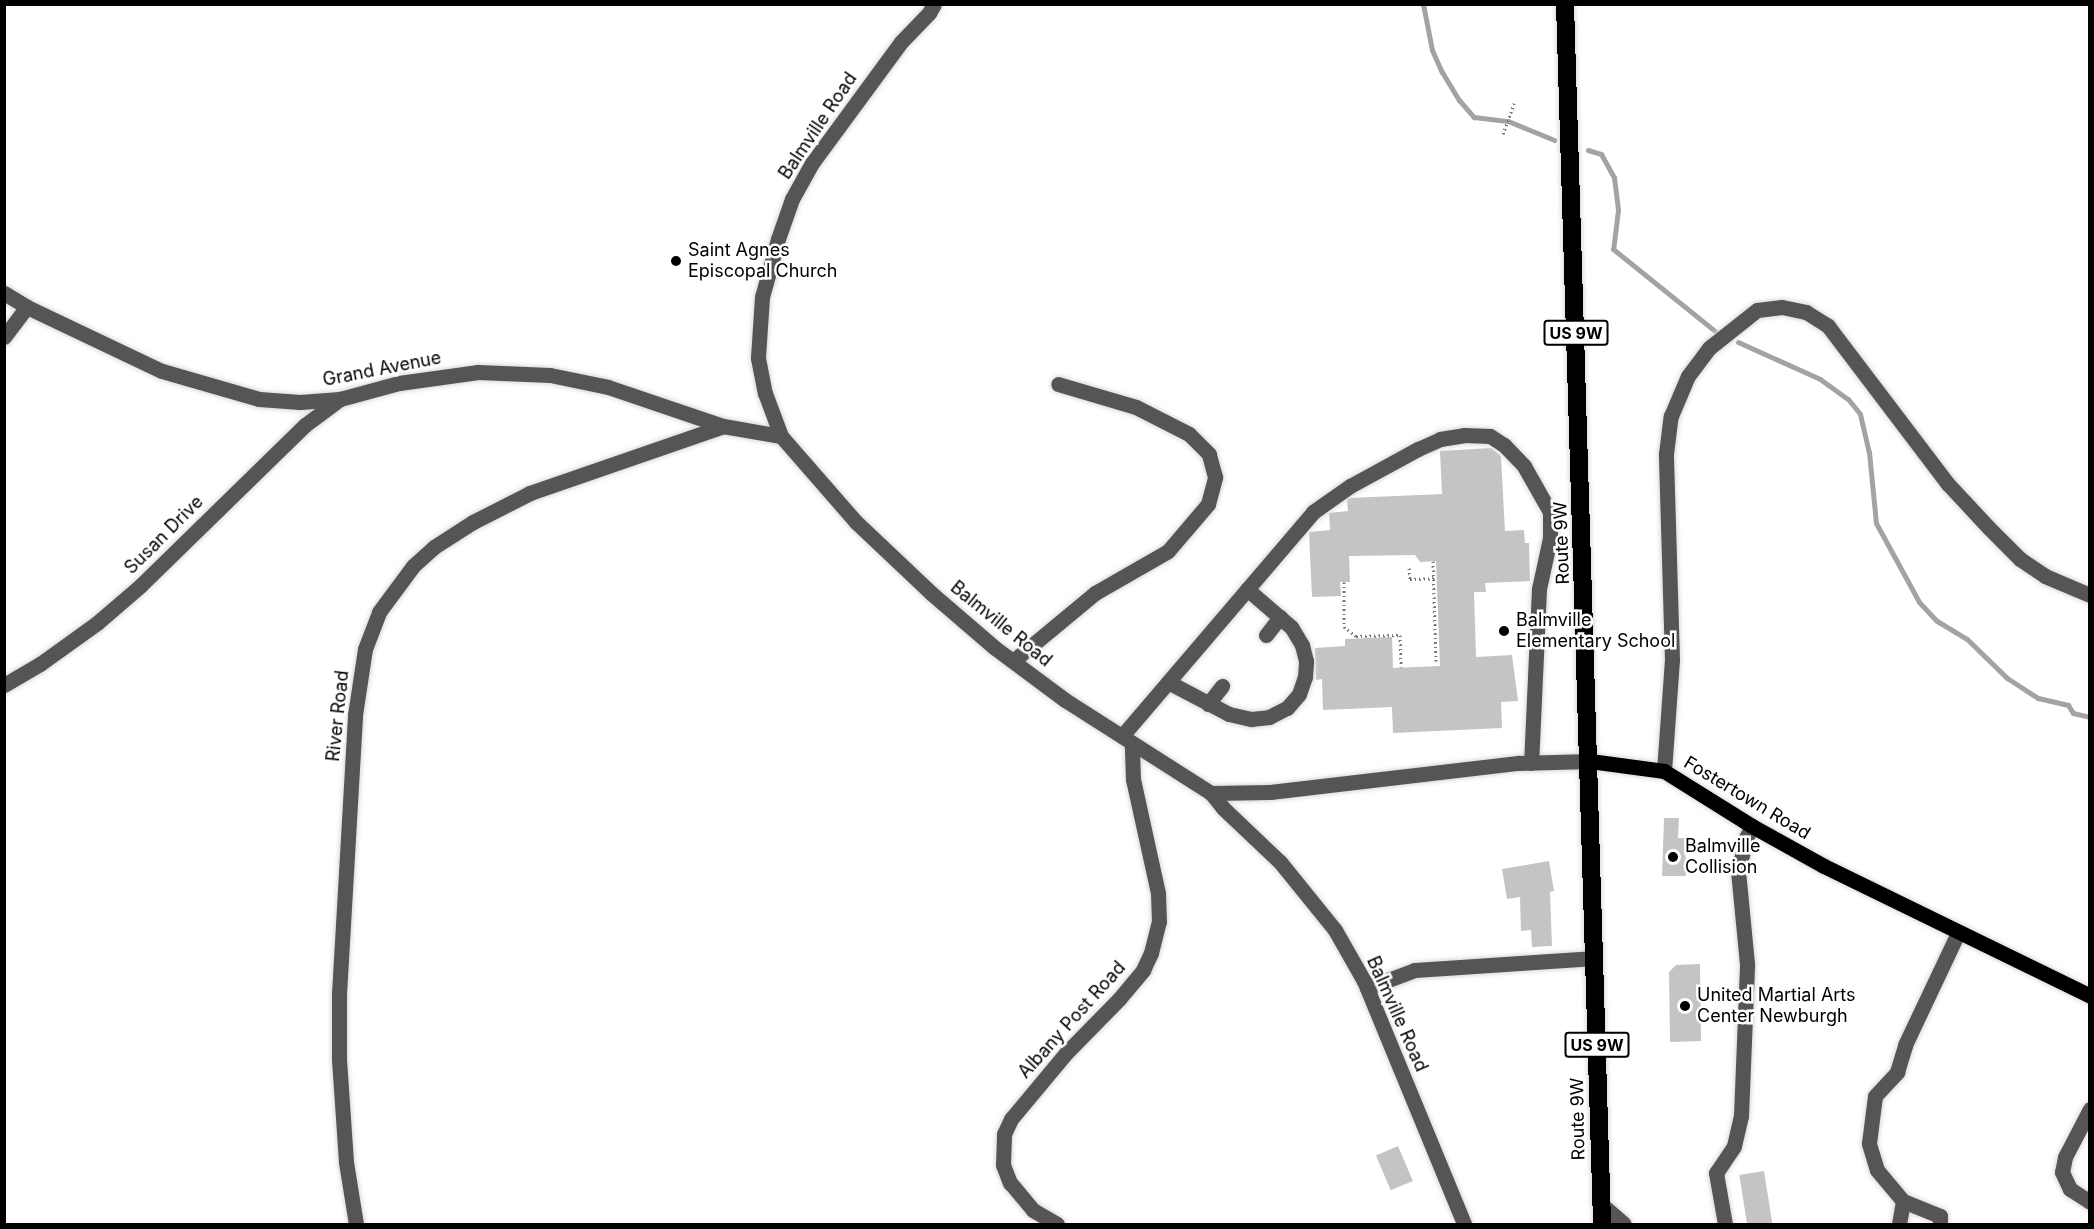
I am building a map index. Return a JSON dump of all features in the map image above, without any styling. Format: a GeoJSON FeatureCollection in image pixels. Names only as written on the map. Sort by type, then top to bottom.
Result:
{"type":"FeatureCollection","features":[{"type":"Feature","properties":{"kind":"highway","name":"Route 9W"},"geometry":{"type":"LineString","coordinates":[[1565,4],[1590,761],[1602,1224]]}},
{"type":"Feature","properties":{"kind":"main road","name":"Fostertown Road"},"geometry":{"type":"LineString","coordinates":[[1590,761],[1664,771],[1752,826],[1824,866],[2090,996]]}},
{"type":"Feature","properties":{"kind":"street","name":"Balmville Road"},"geometry":{"type":"LineString","coordinates":[[934,4],[929,13],[901,42],[812,163],[792,199],[778,238],[762,297],[758,347],[765,393],[781,436],[856,522],[931,593],[1013,661],[1127,740],[1211,793],[1223,808],[1281,862],[1328,921],[1367,988],[1464,1224]]}},
{"type":"Feature","properties":{"kind":"street","name":"Grand Avenue"},"geometry":{"type":"LineString","coordinates":[[4,293],[27,307],[162,371],[219,390],[259,399],[300,402],[340,399],[429,377],[478,372],[550,375],[608,387],[723,426],[781,436]]}},
{"type":"Feature","properties":{"kind":"street"},"geometry":{"type":"LineString","coordinates":[[4,337],[27,307]]}},
{"type":"Feature","properties":{"kind":"street"},"geometry":{"type":"LineString","coordinates":[[1664,771],[1672,660],[1666,454],[1671,416],[1688,376],[1709,348],[1757,310],[1782,307],[1806,312],[1828,326],[1948,484],[1989,528],[2020,559],[2045,576],[2090,595]]}},
{"type":"Feature","properties":{"kind":"street"},"geometry":{"type":"LineString","coordinates":[[1013,661],[1095,593],[1168,551],[1208,504],[1215,477],[1209,454],[1189,434],[1136,407],[1058,384]]}},
{"type":"Feature","properties":{"kind":"street","name":"Susan Drive"},"geometry":{"type":"LineString","coordinates":[[4,685],[40,664],[97,623],[140,586],[305,425],[340,399]]}},
{"type":"Feature","properties":{"kind":"street","name":"River Road"},"geometry":{"type":"LineString","coordinates":[[356,1224],[346,1162],[339,1060],[339,994],[355,715],[365,649],[379,612],[413,566],[434,547],[473,522],[530,493],[723,426]]}},
{"type":"Feature","properties":{"kind":"street"},"geometry":{"type":"LineString","coordinates":[[1127,740],[1168,682],[1313,512],[1331,499],[1418,449],[1440,440],[1464,435],[1490,436],[1504,445],[1524,466],[1542,494],[1550,512],[1550,538],[1539,589],[1531,763]]}},
{"type":"Feature","properties":{"kind":"street"},"geometry":{"type":"LineString","coordinates":[[1168,682],[1229,714],[1251,719],[1269,717],[1287,708],[1299,694],[1305,677],[1306,661],[1302,645],[1291,627],[1247,589]]}},
{"type":"Feature","properties":{"kind":"street"},"geometry":{"type":"LineString","coordinates":[[1266,635],[1280,617]]}},
{"type":"Feature","properties":{"kind":"street"},"geometry":{"type":"LineString","coordinates":[[1208,704],[1222,686]]}},
{"type":"Feature","properties":{"kind":"street","name":"Albany Post Road"},"geometry":{"type":"LineString","coordinates":[[1057,1224],[1033,1210],[1010,1183],[1003,1165],[1004,1134],[1011,1119],[1066,1053],[1143,970],[1151,953],[1159,922],[1158,893],[1133,779],[1127,740]]}},
{"type":"Feature","properties":{"kind":"street","name":"Fostertown Road"},"geometry":{"type":"LineString","coordinates":[[1211,793],[1270,792],[1531,763],[1590,761]]}},
{"type":"Feature","properties":{"kind":"street"},"geometry":{"type":"LineString","coordinates":[[1725,1224],[1716,1173],[1734,1146],[1741,1116],[1747,964],[1738,871],[1747,836],[1752,826]]}},
{"type":"Feature","properties":{"kind":"street"},"geometry":{"type":"LineString","coordinates":[[1940,1224],[1940,1216],[1904,1201],[1878,1170],[1869,1143],[1875,1096],[1897,1072],[1905,1045],[1958,933]]}},
{"type":"Feature","properties":{"kind":"street"},"geometry":{"type":"LineString","coordinates":[[1367,988],[1415,969],[1595,958]]}},
{"type":"Feature","properties":{"kind":"street"},"geometry":{"type":"LineString","coordinates":[[2090,1109],[2065,1157],[2062,1172],[2070,1189],[2090,1202]]}},
{"type":"Feature","properties":{"kind":"street"},"geometry":{"type":"LineString","coordinates":[[1899,1224],[1904,1201]]}},
{"type":"Feature","properties":{"kind":"street"},"geometry":{"type":"LineString","coordinates":[[1601,1204],[1624,1224]]}},
{"type":"Feature","properties":{"kind":"path"},"geometry":{"type":"LineString","coordinates":[[1503,134],[1514,103]]}},
{"type":"Feature","properties":{"kind":"path"},"geometry":{"type":"LineString","coordinates":[[1433,561],[1436,661]]}},
{"type":"Feature","properties":{"kind":"path"},"geometry":{"type":"LineString","coordinates":[[1409,568],[1410,579],[1434,578]]}},
{"type":"Feature","properties":{"kind":"path"},"geometry":{"type":"LineString","coordinates":[[1344,582],[1344,627],[1356,636],[1400,635],[1401,668]]}},
{"type":"Feature","properties":{"kind":"building","name":"Balmville Elementary School"},"geometry":{"type":"Polygon","coordinates":[[[1491,448],[1501,456],[1505,531],[1524,530],[1525,543],[1529,543],[1530,581],[1485,583],[1486,592],[1474,592],[1476,657],[1512,655],[1518,701],[1501,702],[1502,728],[1393,733],[1392,707],[1323,710],[1322,679],[1316,680],[1315,648],[1345,646],[1345,639],[1392,637],[1393,668],[1440,666],[1436,561],[1420,562],[1415,555],[1349,556],[1350,582],[1340,582],[1341,596],[1312,597],[1309,532],[1330,530],[1329,513],[1348,511],[1347,500],[1350,498],[1442,494],[1440,451],[1491,448]]]}},
{"type":"Feature","properties":{"kind":"building","name":"Balmville Collision"},"geometry":{"type":"Polygon","coordinates":[[[1664,818],[1679,818],[1678,838],[1685,838],[1686,876],[1662,876],[1664,818]]]}},
{"type":"Feature","properties":{"kind":"building"},"geometry":{"type":"Polygon","coordinates":[[[1549,861],[1554,891],[1550,892],[1552,946],[1532,947],[1531,930],[1521,931],[1520,897],[1507,899],[1502,869],[1549,861]]]}},
{"type":"Feature","properties":{"kind":"building","name":"United Martial Arts Center Newburgh"},"geometry":{"type":"Polygon","coordinates":[[[1700,964],[1701,1041],[1670,1042],[1669,972],[1676,965],[1700,964]]]}},
{"type":"Feature","properties":{"kind":"building"},"geometry":{"type":"Polygon","coordinates":[[[1398,1146],[1413,1181],[1391,1190],[1376,1155],[1398,1146]]]}},
{"type":"Feature","properties":{"kind":"building"},"geometry":{"type":"Polygon","coordinates":[[[1764,1171],[1772,1224],[1747,1224],[1739,1175],[1764,1171]]]}},
{"type":"Feature","properties":{"kind":"waterway"},"geometry":{"type":"LineString","coordinates":[[1423,4],[1432,50],[1459,100],[1474,117],[1508,121],[1554,140]]}},
{"type":"Feature","properties":{"kind":"waterway"},"geometry":{"type":"LineString","coordinates":[[1588,150],[1601,154],[1614,177],[1618,210],[1613,249],[1715,331]]}},
{"type":"Feature","properties":{"kind":"waterway"},"geometry":{"type":"LineString","coordinates":[[1738,342],[1820,379],[1848,399],[1860,414],[1869,452],[1876,523],[1919,602],[1937,621],[1967,639],[2007,678],[2038,698],[2068,705],[2073,713],[2090,717]]}},
{"type":"Feature","properties":{"kind":"place","name":"Saint Agnes Episcopal Church"},"geometry":{"type":"Point","coordinates":[676,261]}},
{"type":"Feature","properties":{"kind":"place","name":"Balmville Elementary School"},"geometry":{"type":"Point","coordinates":[1504,631]}},
{"type":"Feature","properties":{"kind":"place","name":"Balmville Collision"},"geometry":{"type":"Point","coordinates":[1673,857]}},
{"type":"Feature","properties":{"kind":"place","name":"United Martial Arts Center Newburgh"},"geometry":{"type":"Point","coordinates":[1685,1006]}}]}
